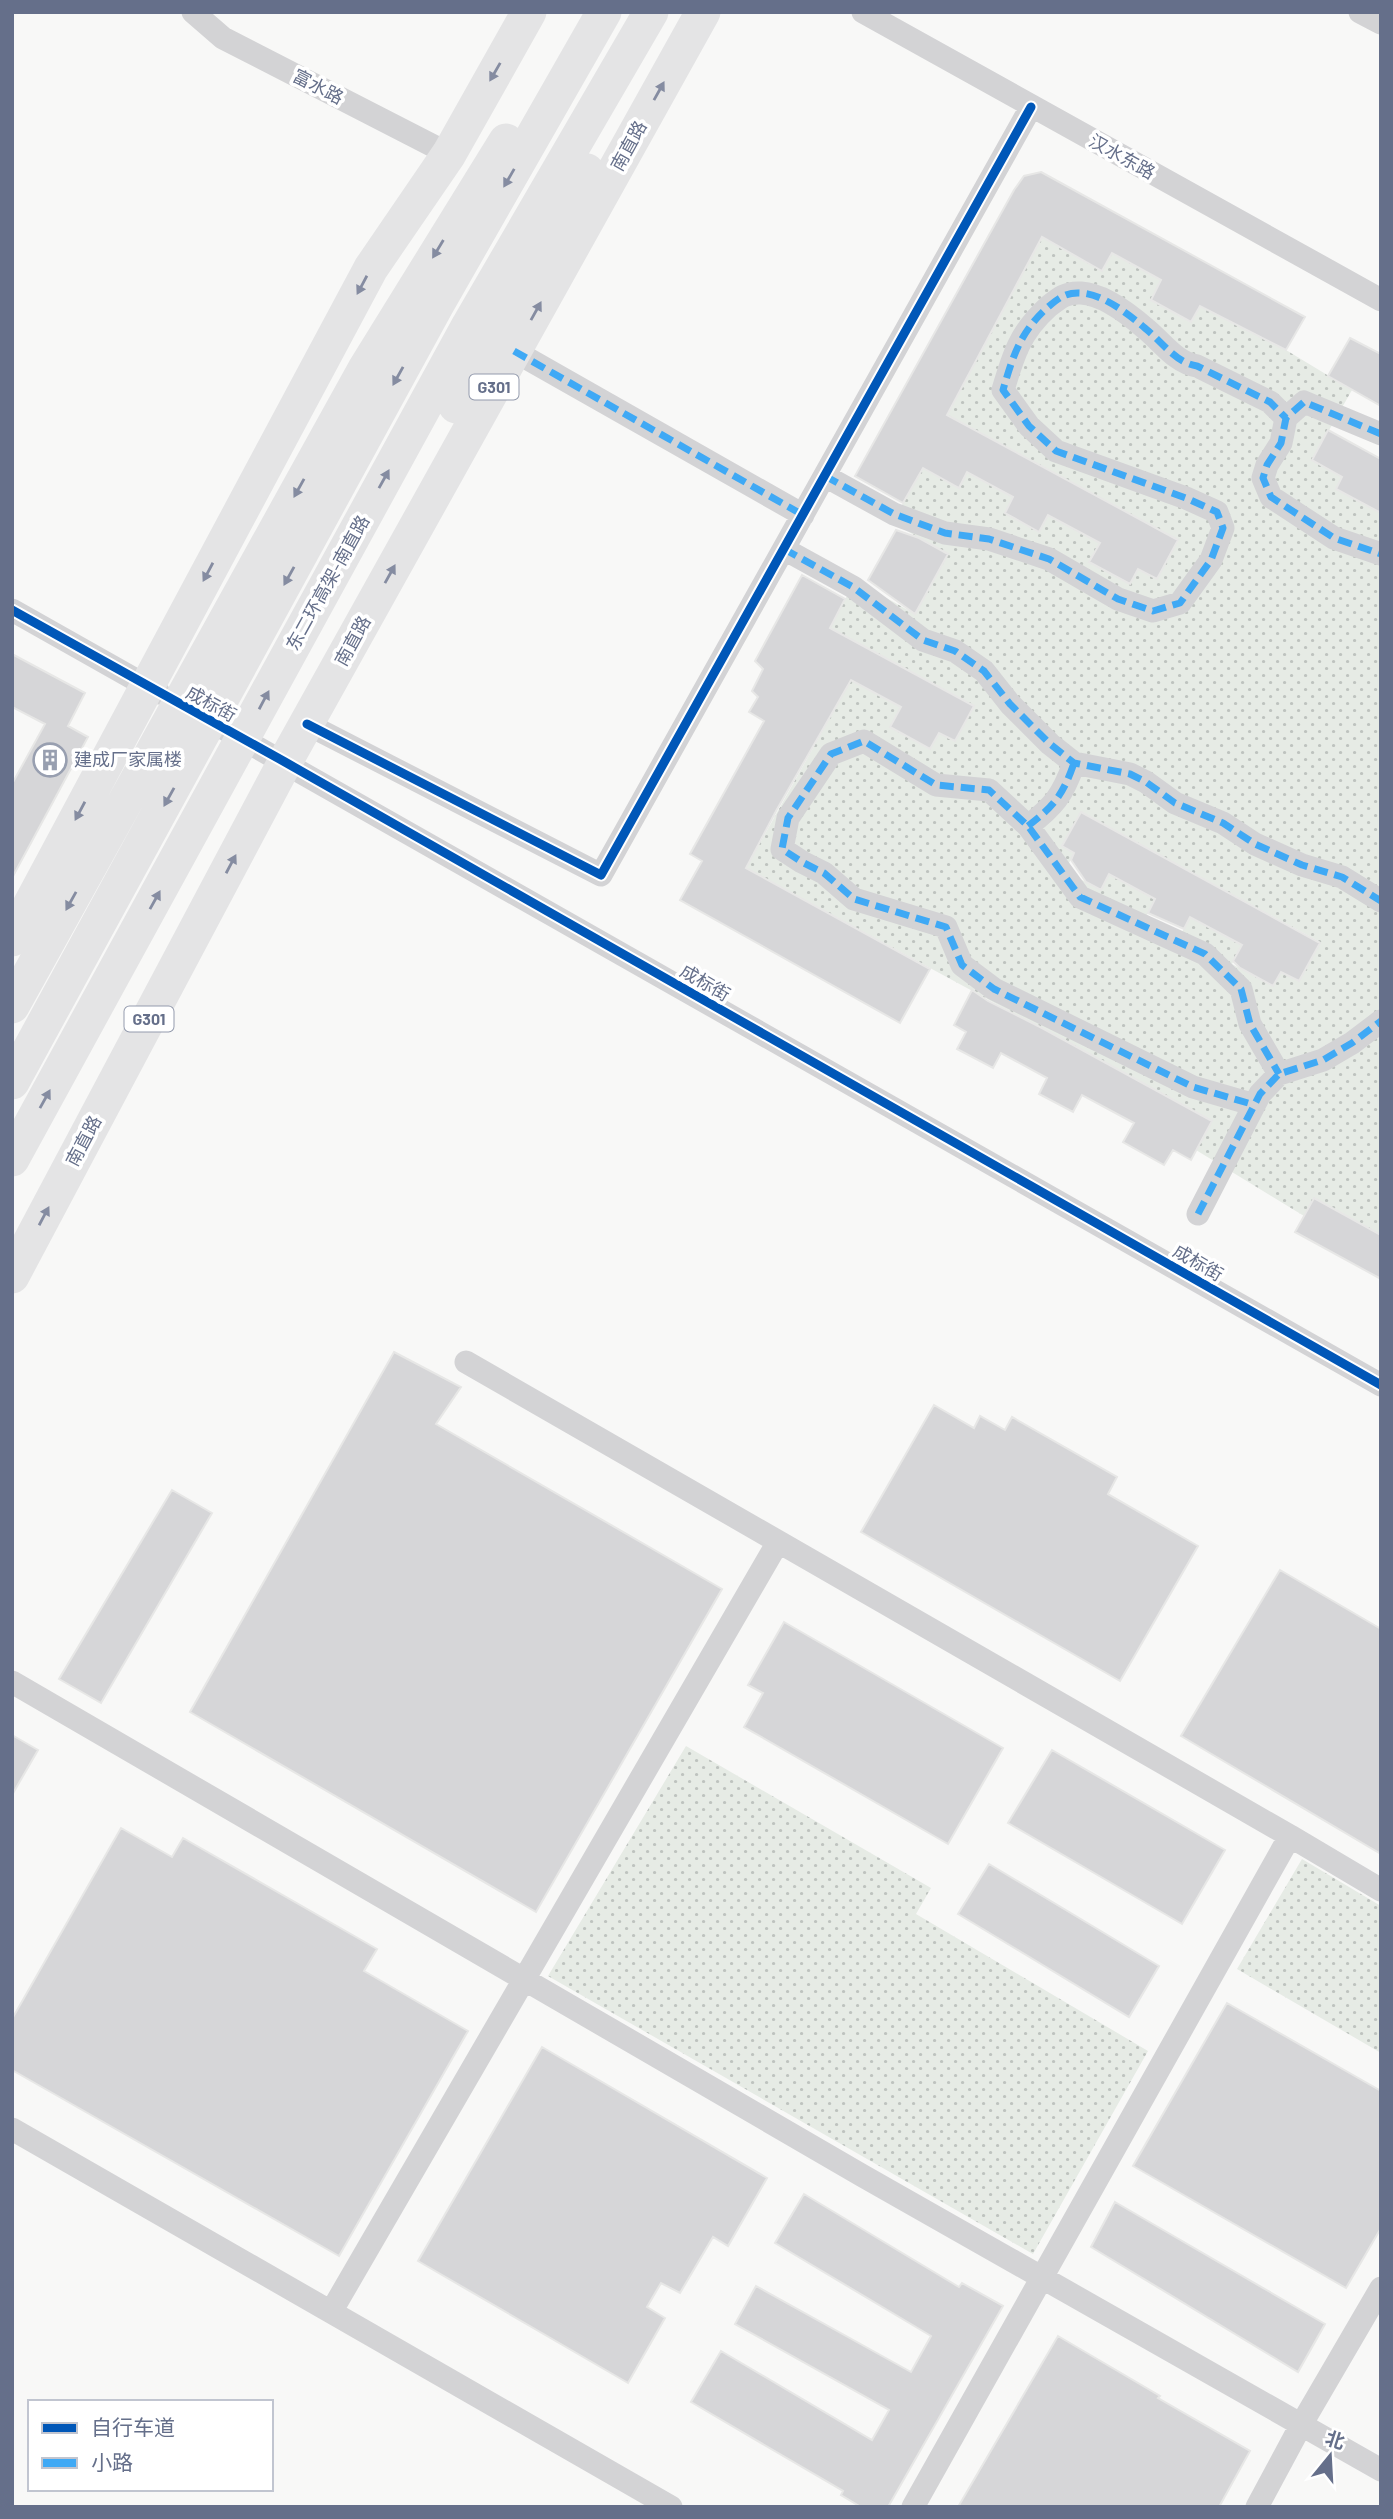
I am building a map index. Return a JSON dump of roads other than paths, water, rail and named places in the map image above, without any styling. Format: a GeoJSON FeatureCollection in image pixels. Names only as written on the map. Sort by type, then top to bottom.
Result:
{"type":"FeatureCollection","features":[{"type":"Feature","properties":{"kind":"highway"},"geometry":{"type":"LineString","coordinates":[[12,939],[371,268],[449,154],[529,12]]}},
{"type":"Feature","properties":{"kind":"highway"},"geometry":{"type":"LineString","coordinates":[[12,1006],[365,369],[496,154],[604,12]]}},
{"type":"Feature","properties":{"kind":"highway"},"geometry":{"type":"LineString","coordinates":[[12,1082],[436,306],[604,12]]}},
{"type":"Feature","properties":{"kind":"highway","name":"东二环高架-南直路"},"geometry":{"type":"LineString","coordinates":[[12,1159],[469,325],[651,12]]}},
{"type":"Feature","properties":{"kind":"highway"},"geometry":{"type":"LineString","coordinates":[[307,724],[318,662],[371,559],[677,12]]}},
{"type":"Feature","properties":{"kind":"highway","name":"南直路"},"geometry":{"type":"LineString","coordinates":[[12,1276],[285,762],[703,12]]}},
{"type":"Feature","properties":{"kind":"street","name":"富水路"},"geometry":{"type":"LineString","coordinates":[[193,12],[223,38],[449,154]]}},
{"type":"Feature","properties":{"kind":"street","name":"汉水东路"},"geometry":{"type":"LineString","coordinates":[[863,12],[1381,300]]}},
{"type":"Feature","properties":{"kind":"street"},"geometry":{"type":"LineString","coordinates":[[1360,12],[1381,23]]}},
{"type":"Feature","properties":{"kind":"street"},"geometry":{"type":"LineString","coordinates":[[307,724],[601,875],[1031,107]]}},
{"type":"Feature","properties":{"kind":"street"},"geometry":{"type":"LineString","coordinates":[[825,475],[894,514],[945,533],[989,540],[1049,559],[1118,599],[1153,611],[1180,603],[1210,560],[1223,528],[1217,512],[1186,498],[1056,451],[1029,426],[1003,390],[1013,355],[1032,321],[1063,295],[1083,292],[1104,299],[1145,327],[1185,364],[1197,366],[1270,402],[1286,418]]}},
{"type":"Feature","properties":{"kind":"street"},"geometry":{"type":"LineString","coordinates":[[514,351],[803,515]]}},
{"type":"Feature","properties":{"kind":"street"},"geometry":{"type":"LineString","coordinates":[[1381,434],[1304,402],[1286,418],[1281,443],[1263,478],[1271,497],[1334,538],[1381,554]]}},
{"type":"Feature","properties":{"kind":"street"},"geometry":{"type":"LineString","coordinates":[[784,549],[853,587],[923,640],[956,651],[984,671],[1010,704],[1049,744],[1074,763],[1130,774],[1175,803],[1223,823],[1255,845],[1302,865],[1342,877],[1381,901]]}},
{"type":"Feature","properties":{"kind":"street","name":"成标街"},"geometry":{"type":"LineString","coordinates":[[12,610],[285,762],[1381,1385]]}},
{"type":"Feature","properties":{"kind":"street"},"geometry":{"type":"LineString","coordinates":[[1248,1103],[1193,1087],[994,989],[962,965],[946,927],[854,898],[824,873],[782,849],[788,818],[831,754],[864,741],[936,785],[989,790],[1028,826],[1080,897],[1205,954],[1241,989],[1250,1024],[1279,1074]]}},
{"type":"Feature","properties":{"kind":"street"},"geometry":{"type":"LineString","coordinates":[[1028,826],[1051,809],[1067,785],[1074,763]]}},
{"type":"Feature","properties":{"kind":"street"},"geometry":{"type":"LineString","coordinates":[[1198,1214],[1260,1094],[1279,1074],[1322,1060],[1352,1043],[1381,1021]]}},
{"type":"Feature","properties":{"kind":"street"},"geometry":{"type":"LineString","coordinates":[[466,1362],[1381,1890]]}},
{"type":"Feature","properties":{"kind":"street"},"geometry":{"type":"LineString","coordinates":[[331,2312],[778,1542]]}},
{"type":"Feature","properties":{"kind":"street"},"geometry":{"type":"LineString","coordinates":[[12,1682],[525,1981],[1381,2470]]}},
{"type":"Feature","properties":{"kind":"street"},"geometry":{"type":"LineString","coordinates":[[913,2507],[1290,1836]]}},
{"type":"Feature","properties":{"kind":"street"},"geometry":{"type":"LineString","coordinates":[[12,2129],[671,2507]]}},
{"type":"Feature","properties":{"kind":"street"},"geometry":{"type":"LineString","coordinates":[[1257,2507],[1301,2425],[1381,2288]]}},
{"type":"Feature","properties":{"kind":"place","name":"建成厂家属楼"},"geometry":{"type":"Point","coordinates":[50,760]}}]}
